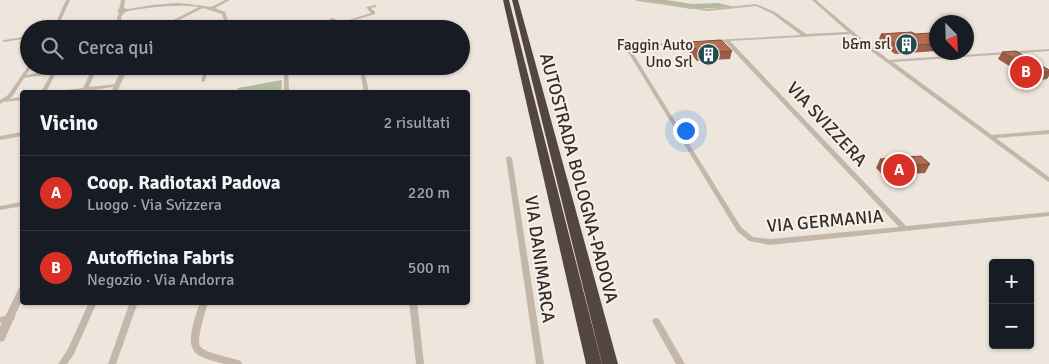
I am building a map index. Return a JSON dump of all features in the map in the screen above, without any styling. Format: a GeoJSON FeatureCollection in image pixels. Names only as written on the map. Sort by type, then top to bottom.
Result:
{"type":"FeatureCollection","features":[{"type":"Feature","properties":{"kind":"highway","name":"AUTOSTRADA BOLOGNA-PADOVA"},"geometry":{"type":"LineString","coordinates":[[506,0],[594,364]]}},
{"type":"Feature","properties":{"kind":"highway","name":"AUTOSTRADA BOLOGNA-PADOVA"},"geometry":{"type":"LineString","coordinates":[[515,0],[610,364]]}},
{"type":"Feature","properties":{"kind":"street"},"geometry":{"type":"LineString","coordinates":[[59,20],[68,0]]}},
{"type":"Feature","properties":{"kind":"street"},"geometry":{"type":"LineString","coordinates":[[123,0],[121,8],[124,10]]}},
{"type":"Feature","properties":{"kind":"street"},"geometry":{"type":"LineString","coordinates":[[210,9],[228,0]]}},
{"type":"Feature","properties":{"kind":"street"},"geometry":{"type":"LineString","coordinates":[[637,0],[708,10],[756,5],[774,13],[804,35]]}},
{"type":"Feature","properties":{"kind":"street"},"geometry":{"type":"LineString","coordinates":[[814,0],[851,33],[1049,180]]}},
{"type":"Feature","properties":{"kind":"street"},"geometry":{"type":"LineString","coordinates":[[120,20],[119,17],[124,10],[174,2],[224,13],[226,20]]}},
{"type":"Feature","properties":{"kind":"street"},"geometry":{"type":"LineString","coordinates":[[352,20],[374,13],[368,7],[375,6]]}},
{"type":"Feature","properties":{"kind":"street"},"geometry":{"type":"LineString","coordinates":[[176,20],[202,7]]}},
{"type":"Feature","properties":{"kind":"street","name":"VIA GERMANIA"},"geometry":{"type":"LineString","coordinates":[[851,33],[643,45],[633,47],[630,50],[742,233],[758,241],[770,242],[1049,214]]}},
{"type":"Feature","properties":{"kind":"street"},"geometry":{"type":"LineString","coordinates":[[4,40],[20,38]]}},
{"type":"Feature","properties":{"kind":"street","name":"VIA SVIZZERA"},"geometry":{"type":"LineString","coordinates":[[727,41],[905,229]]}},
{"type":"Feature","properties":{"kind":"street"},"geometry":{"type":"LineString","coordinates":[[888,61],[1049,50]]}},
{"type":"Feature","properties":{"kind":"street"},"geometry":{"type":"LineString","coordinates":[[1,102],[10,96],[23,77],[38,75]]}},
{"type":"Feature","properties":{"kind":"street"},"geometry":{"type":"LineString","coordinates":[[45,90],[53,75]]}},
{"type":"Feature","properties":{"kind":"street"},"geometry":{"type":"LineString","coordinates":[[85,90],[92,75]]}},
{"type":"Feature","properties":{"kind":"street"},"geometry":{"type":"LineString","coordinates":[[115,90],[122,75]]}},
{"type":"Feature","properties":{"kind":"street"},"geometry":{"type":"LineString","coordinates":[[203,81],[205,75]]}},
{"type":"Feature","properties":{"kind":"street"},"geometry":{"type":"LineString","coordinates":[[286,75],[287,90]]}},
{"type":"Feature","properties":{"kind":"street"},"geometry":{"type":"LineString","coordinates":[[363,75],[367,90]]}},
{"type":"Feature","properties":{"kind":"street"},"geometry":{"type":"LineString","coordinates":[[90,90],[118,85]]}},
{"type":"Feature","properties":{"kind":"street"},"geometry":{"type":"LineString","coordinates":[[1,102],[20,99]]}},
{"type":"Feature","properties":{"kind":"street"},"geometry":{"type":"LineString","coordinates":[[991,137],[1049,132]]}},
{"type":"Feature","properties":{"kind":"street"},"geometry":{"type":"LineString","coordinates":[[0,138],[20,134]]}},
{"type":"Feature","properties":{"kind":"street","name":"VIA DANIMARCA"},"geometry":{"type":"LineString","coordinates":[[509,158],[540,364]]}},
{"type":"Feature","properties":{"kind":"street"},"geometry":{"type":"LineString","coordinates":[[0,208],[20,204]]}},
{"type":"Feature","properties":{"kind":"street"},"geometry":{"type":"LineString","coordinates":[[0,338],[11,318],[20,295]]}},
{"type":"Feature","properties":{"kind":"street"},"geometry":{"type":"LineString","coordinates":[[62,364],[71,351],[92,305]]}},
{"type":"Feature","properties":{"kind":"street"},"geometry":{"type":"LineString","coordinates":[[112,364],[133,305]]}},
{"type":"Feature","properties":{"kind":"street"},"geometry":{"type":"LineString","coordinates":[[203,305],[193,343],[196,350],[201,354],[238,364]]}},
{"type":"Feature","properties":{"kind":"street"},"geometry":{"type":"LineString","coordinates":[[413,305],[420,364]]}},
{"type":"Feature","properties":{"kind":"street"},"geometry":{"type":"LineString","coordinates":[[0,320],[11,318]]}},
{"type":"Feature","properties":{"kind":"street"},"geometry":{"type":"LineString","coordinates":[[656,321],[681,364]]}},
{"type":"Feature","properties":{"kind":"green space"},"geometry":{"type":"Polygon","coordinates":[[[639,0],[667,0],[692,4],[718,3],[734,7],[691,9],[639,0]]]}},
{"type":"Feature","properties":{"kind":"green space"},"geometry":{"type":"Polygon","coordinates":[[[282,80],[281,90],[237,90],[238,88],[282,80]]]}},
{"type":"Feature","properties":{"kind":"building"},"geometry":{"type":"Polygon","coordinates":[[[929,33],[929,44],[898,46],[881,34],[929,33]]]}},
{"type":"Feature","properties":{"kind":"building"},"geometry":{"type":"Polygon","coordinates":[[[721,40],[732,51],[699,53],[690,42],[721,40]]]}},
{"type":"Feature","properties":{"kind":"building"},"geometry":{"type":"Polygon","coordinates":[[[1016,51],[1049,70],[1049,72],[1038,72],[1002,52],[1016,51]]]}},
{"type":"Feature","properties":{"kind":"building"},"geometry":{"type":"Polygon","coordinates":[[[921,156],[930,164],[889,167],[880,159],[921,156]]]}},
{"type":"Feature","properties":{"kind":"place","name":"b&m srl"},"geometry":{"type":"Point","coordinates":[907,44]}},
{"type":"Feature","properties":{"kind":"place","name":"Faggin Auto Uno Srl"},"geometry":{"type":"Point","coordinates":[709,54]}},
{"type":"Feature","properties":{"kind":"place","name":"Autofficina Fabris"},"geometry":{"type":"Point","coordinates":[1026,72]}},
{"type":"Feature","properties":{"kind":"place","name":"Coop. Radiotaxi Padova"},"geometry":{"type":"Point","coordinates":[899,170]}}]}
